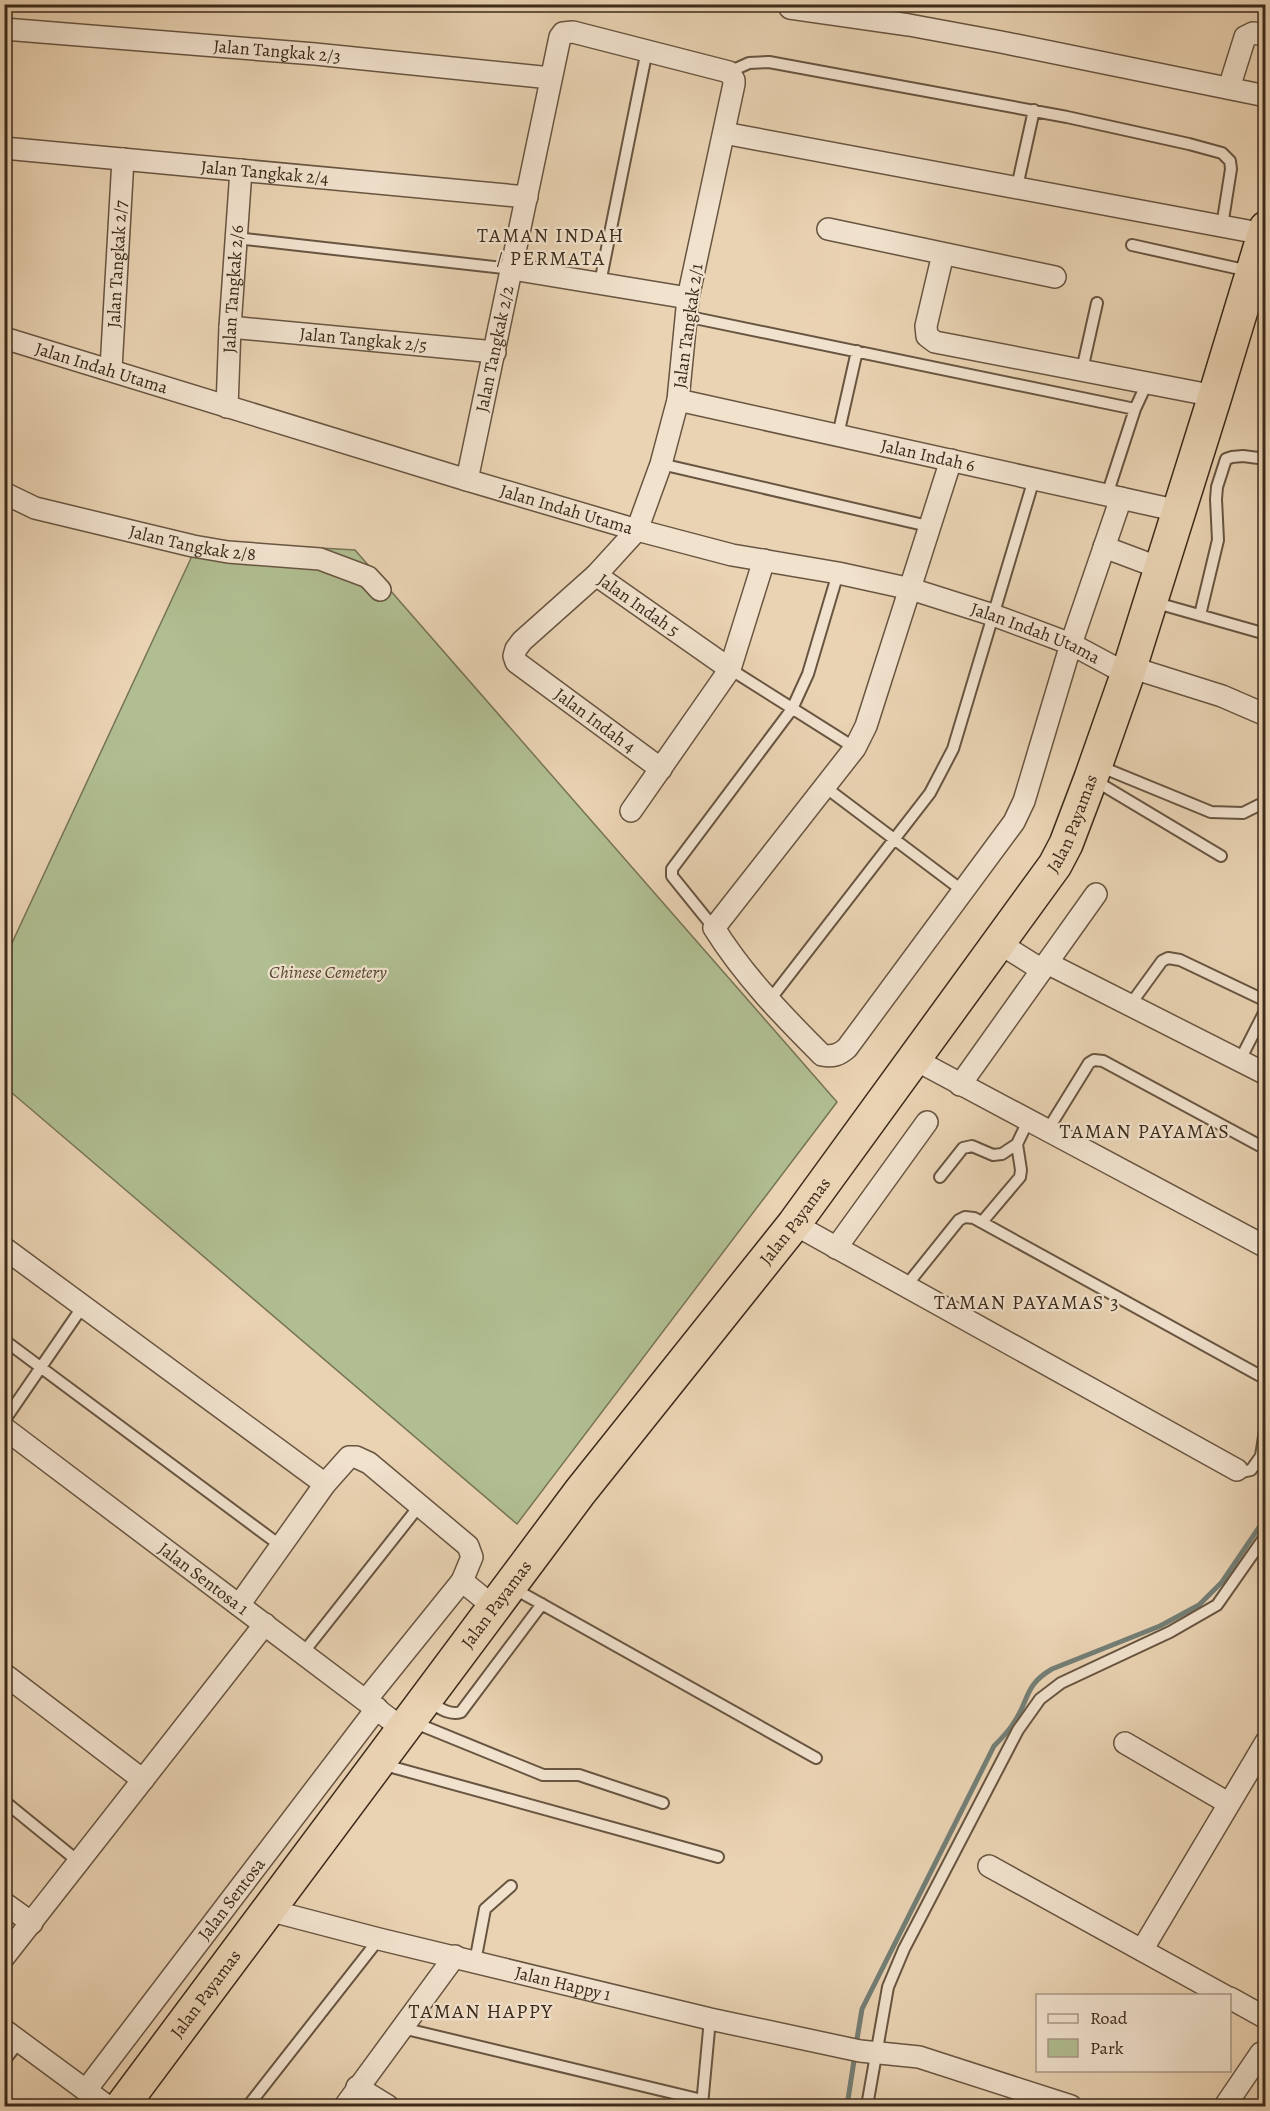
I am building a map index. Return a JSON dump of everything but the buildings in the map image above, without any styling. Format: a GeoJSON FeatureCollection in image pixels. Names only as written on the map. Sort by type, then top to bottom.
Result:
{"type":"FeatureCollection","features":[{"type":"Feature","properties":{"kind":"highway","name":"Jalan Payamas"},"geometry":{"type":"LineString","coordinates":[[122,2106],[580,1492],[794,1224],[1055,865],[1066,844],[1093,771],[1151,602],[1262,246]]}},
{"type":"Feature","properties":{"kind":"street"},"geometry":{"type":"LineString","coordinates":[[790,8],[944,32],[1266,96]]}},
{"type":"Feature","properties":{"kind":"street","name":"Jalan Tangkak 2/3"},"geometry":{"type":"LineString","coordinates":[[4,29],[315,54],[551,78]]}},
{"type":"Feature","properties":{"kind":"street","name":"Jalan Tangkak 2/2"},"geometry":{"type":"LineString","coordinates":[[467,480],[558,42],[563,33],[573,32],[647,51]]}},
{"type":"Feature","properties":{"kind":"street"},"geometry":{"type":"LineString","coordinates":[[1229,88],[1245,37],[1253,33],[1266,35]]}},
{"type":"Feature","properties":{"kind":"street"},"geometry":{"type":"LineString","coordinates":[[647,51],[731,78]]}},
{"type":"Feature","properties":{"kind":"street","name":"Jalan Tangkak 2/1"},"geometry":{"type":"LineString","coordinates":[[637,530],[661,464],[678,400],[687,307],[724,133],[731,78]]}},
{"type":"Feature","properties":{"kind":"street"},"geometry":{"type":"LineString","coordinates":[[724,133],[1222,226],[1262,246]]}},
{"type":"Feature","properties":{"kind":"street","name":"Jalan Tangkak 2/4"},"geometry":{"type":"LineString","coordinates":[[4,148],[527,197]]}},
{"type":"Feature","properties":{"kind":"street","name":"Jalan Tangkak 2/7"},"geometry":{"type":"LineString","coordinates":[[111,369],[123,159]]}},
{"type":"Feature","properties":{"kind":"street","name":"Jalan Tangkak 2/6"},"geometry":{"type":"LineString","coordinates":[[227,407],[241,170]]}},
{"type":"Feature","properties":{"kind":"street"},"geometry":{"type":"LineString","coordinates":[[828,229],[1054,277]]}},
{"type":"Feature","properties":{"kind":"street"},"geometry":{"type":"LineString","coordinates":[[943,254],[926,326],[927,336],[935,342],[1215,396]]}},
{"type":"Feature","properties":{"kind":"street"},"geometry":{"type":"LineString","coordinates":[[512,269],[600,283],[687,307]]}},
{"type":"Feature","properties":{"kind":"street","name":"Jalan Tangkak 2/5"},"geometry":{"type":"LineString","coordinates":[[231,327],[495,352]]}},
{"type":"Feature","properties":{"kind":"street","name":"Jalan Indah Utama"},"geometry":{"type":"LineString","coordinates":[[4,338],[637,530],[723,553],[838,573],[910,589],[993,615],[1071,644],[1128,670],[1222,696],[1266,715]]}},
{"type":"Feature","properties":{"kind":"street","name":"Jalan Indah 6"},"geometry":{"type":"LineString","coordinates":[[678,400],[1179,511]]}},
{"type":"Feature","properties":{"kind":"street"},"geometry":{"type":"LineString","coordinates":[[951,460],[928,526],[872,712],[855,748],[714,928],[730,955],[769,1001],[822,1055],[829,1056],[842,1052],[1014,822],[1024,801],[1071,644],[1104,547],[1114,496]]}},
{"type":"Feature","properties":{"kind":"street","name":"Jalan Tangkak 2/8"},"geometry":{"type":"LineString","coordinates":[[4,494],[35,508],[193,546],[228,552],[320,559],[368,577],[380,590]]}},
{"type":"Feature","properties":{"kind":"street","name":"Jalan Indah 5"},"geometry":{"type":"LineString","coordinates":[[637,530],[596,575],[730,669]]}},
{"type":"Feature","properties":{"kind":"street"},"geometry":{"type":"LineString","coordinates":[[1104,547],[1160,568]]}},
{"type":"Feature","properties":{"kind":"street"},"geometry":{"type":"LineString","coordinates":[[631,811],[730,669],[764,560]]}},
{"type":"Feature","properties":{"kind":"street","name":"Jalan Indah 4"},"geometry":{"type":"LineString","coordinates":[[596,575],[516,649],[514,659],[661,769]]}},
{"type":"Feature","properties":{"kind":"street"},"geometry":{"type":"LineString","coordinates":[[960,1085],[1096,894]]}},
{"type":"Feature","properties":{"kind":"street"},"geometry":{"type":"LineString","coordinates":[[999,943],[1044,967],[1130,1005],[1266,1074]]}},
{"type":"Feature","properties":{"kind":"street"},"geometry":{"type":"LineString","coordinates":[[914,1059],[1266,1247]]}},
{"type":"Feature","properties":{"kind":"street"},"geometry":{"type":"LineString","coordinates":[[836,1248],[927,1122]]}},
{"type":"Feature","properties":{"kind":"street"},"geometry":{"type":"LineString","coordinates":[[794,1224],[1237,1470]]}},
{"type":"Feature","properties":{"kind":"street"},"geometry":{"type":"LineString","coordinates":[[4,1248],[325,1484]]}},
{"type":"Feature","properties":{"kind":"street","name":"Jalan Sentosa 1"},"geometry":{"type":"LineString","coordinates":[[4,1428],[371,1704],[413,1716]]}},
{"type":"Feature","properties":{"kind":"street"},"geometry":{"type":"LineString","coordinates":[[239,1605],[325,1484],[349,1457],[356,1457],[377,1469],[468,1546],[472,1557],[462,1581],[502,1597]]}},
{"type":"Feature","properties":{"kind":"street","name":"Jalan Sentosa"},"geometry":{"type":"LineString","coordinates":[[86,2090],[462,1581]]}},
{"type":"Feature","properties":{"kind":"street"},"geometry":{"type":"LineString","coordinates":[[4,1958],[265,1624]]}},
{"type":"Feature","properties":{"kind":"street"},"geometry":{"type":"LineString","coordinates":[[4,1674],[143,1780]]}},
{"type":"Feature","properties":{"kind":"street"},"geometry":{"type":"LineString","coordinates":[[1125,1743],[1228,1803]]}},
{"type":"Feature","properties":{"kind":"street"},"geometry":{"type":"LineString","coordinates":[[1142,1950],[1228,1803],[1262,1754]]}},
{"type":"Feature","properties":{"kind":"street"},"geometry":{"type":"LineString","coordinates":[[989,1866],[1223,1994]]}},
{"type":"Feature","properties":{"kind":"street"},"geometry":{"type":"LineString","coordinates":[[4,1903],[32,1923]]}},
{"type":"Feature","properties":{"kind":"street","name":"Jalan Happy 1"},"geometry":{"type":"LineString","coordinates":[[268,1910],[710,2019],[869,2053],[919,2057],[1071,2106]]}},
{"type":"Feature","properties":{"kind":"street"},"geometry":{"type":"LineString","coordinates":[[345,2106],[402,2028],[465,1959]]}},
{"type":"Feature","properties":{"kind":"street"},"geometry":{"type":"LineString","coordinates":[[1231,1999],[1266,2018]]}},
{"type":"Feature","properties":{"kind":"street"},"geometry":{"type":"LineString","coordinates":[[12,2036],[108,2106]]}},
{"type":"Feature","properties":{"kind":"street"},"geometry":{"type":"LineString","coordinates":[[1225,2106],[1264,2051]]}},
{"type":"Feature","properties":{"kind":"street"},"geometry":{"type":"LineString","coordinates":[[357,2087],[388,2106]]}},
{"type":"Feature","properties":{"kind":"lane"},"geometry":{"type":"LineString","coordinates":[[600,283],[647,51]]}},
{"type":"Feature","properties":{"kind":"lane"},"geometry":{"type":"LineString","coordinates":[[731,78],[749,63],[769,62],[1034,110],[1222,153],[1230,161],[1231,169],[1222,226]]}},
{"type":"Feature","properties":{"kind":"lane"},"geometry":{"type":"LineString","coordinates":[[1017,187],[1034,110]]}},
{"type":"Feature","properties":{"kind":"lane"},"geometry":{"type":"LineString","coordinates":[[236,238],[512,269]]}},
{"type":"Feature","properties":{"kind":"lane"},"geometry":{"type":"LineString","coordinates":[[1132,245],[1262,246]]}},
{"type":"Feature","properties":{"kind":"lane"},"geometry":{"type":"LineString","coordinates":[[1082,370],[1097,303]]}},
{"type":"Feature","properties":{"kind":"lane"},"geometry":{"type":"LineString","coordinates":[[687,307],[857,351],[1135,409]]}},
{"type":"Feature","properties":{"kind":"lane"},"geometry":{"type":"LineString","coordinates":[[838,435],[857,351]]}},
{"type":"Feature","properties":{"kind":"lane"},"geometry":{"type":"LineString","coordinates":[[1114,496],[1126,431],[1147,383]]}},
{"type":"Feature","properties":{"kind":"lane"},"geometry":{"type":"LineString","coordinates":[[1200,615],[1218,540],[1216,499],[1222,466],[1226,459],[1232,457],[1266,459]]}},
{"type":"Feature","properties":{"kind":"lane"},"geometry":{"type":"LineString","coordinates":[[661,464],[928,526]]}},
{"type":"Feature","properties":{"kind":"lane"},"geometry":{"type":"LineString","coordinates":[[769,1001],[930,793],[953,750],[1034,479]]}},
{"type":"Feature","properties":{"kind":"lane"},"geometry":{"type":"LineString","coordinates":[[714,928],[672,876],[672,868],[792,709],[808,674],[838,573]]}},
{"type":"Feature","properties":{"kind":"lane"},"geometry":{"type":"LineString","coordinates":[[1151,602],[1266,634]]}},
{"type":"Feature","properties":{"kind":"lane"},"geometry":{"type":"LineString","coordinates":[[730,669],[855,748]]}},
{"type":"Feature","properties":{"kind":"lane"},"geometry":{"type":"LineString","coordinates":[[1093,771],[1209,811],[1243,813],[1259,805],[1266,805]]}},
{"type":"Feature","properties":{"kind":"lane"},"geometry":{"type":"LineString","coordinates":[[1093,771],[1221,856]]}},
{"type":"Feature","properties":{"kind":"lane"},"geometry":{"type":"LineString","coordinates":[[825,787],[963,891]]}},
{"type":"Feature","properties":{"kind":"lane"},"geometry":{"type":"LineString","coordinates":[[1130,1005],[1162,961],[1168,958],[1180,960],[1266,1000]]}},
{"type":"Feature","properties":{"kind":"lane"},"geometry":{"type":"LineString","coordinates":[[1239,1060],[1266,1009]]}},
{"type":"Feature","properties":{"kind":"lane"},"geometry":{"type":"LineString","coordinates":[[1047,1131],[1089,1063],[1094,1060],[1103,1061],[1266,1149]]}},
{"type":"Feature","properties":{"kind":"lane"},"geometry":{"type":"LineString","coordinates":[[982,1222],[1020,1178],[1017,1144],[1028,1121]]}},
{"type":"Feature","properties":{"kind":"lane"},"geometry":{"type":"LineString","coordinates":[[940,1177],[963,1148],[972,1146],[989,1154],[998,1155],[1017,1144]]}},
{"type":"Feature","properties":{"kind":"lane"},"geometry":{"type":"LineString","coordinates":[[906,1286],[959,1220],[969,1217],[982,1222],[1266,1379]]}},
{"type":"Feature","properties":{"kind":"lane"},"geometry":{"type":"LineString","coordinates":[[4,1421],[83,1306]]}},
{"type":"Feature","properties":{"kind":"lane"},"geometry":{"type":"LineString","coordinates":[[4,1340],[280,1546]]}},
{"type":"Feature","properties":{"kind":"lane"},"geometry":{"type":"LineString","coordinates":[[1237,1470],[1242,1472],[1251,1470],[1261,1456],[1266,1424]]}},
{"type":"Feature","properties":{"kind":"lane"},"geometry":{"type":"LineString","coordinates":[[303,1653],[420,1505]]}},
{"type":"Feature","properties":{"kind":"lane"},"geometry":{"type":"LineString","coordinates":[[867,2106],[869,2053],[888,1987],[904,1949],[1018,1731],[1040,1699],[1072,1676],[1170,1632],[1217,1605],[1265,1539]]}},
{"type":"Feature","properties":{"kind":"lane"},"geometry":{"type":"LineString","coordinates":[[502,1597],[542,1604],[816,1758]]}},
{"type":"Feature","properties":{"kind":"lane"},"geometry":{"type":"LineString","coordinates":[[413,1716],[456,1713],[464,1709],[542,1604]]}},
{"type":"Feature","properties":{"kind":"lane"},"geometry":{"type":"LineString","coordinates":[[413,1716],[543,1775],[577,1774],[663,1803]]}},
{"type":"Feature","properties":{"kind":"lane"},"geometry":{"type":"LineString","coordinates":[[378,1763],[718,1857]]}},
{"type":"Feature","properties":{"kind":"lane"},"geometry":{"type":"LineString","coordinates":[[4,1801],[79,1862]]}},
{"type":"Feature","properties":{"kind":"lane"},"geometry":{"type":"LineString","coordinates":[[465,1959],[485,1909],[511,1886]]}},
{"type":"Feature","properties":{"kind":"lane"},"geometry":{"type":"LineString","coordinates":[[249,2106],[379,1939]]}},
{"type":"Feature","properties":{"kind":"lane"},"geometry":{"type":"LineString","coordinates":[[402,2028],[702,2103],[710,2019]]}},
{"type":"Feature","properties":{"kind":"lane"},"geometry":{"type":"LineString","coordinates":[[4,2061],[12,2036]]}},
{"type":"Feature","properties":{"kind":"green space","name":"Chinese Cemetery"},"geometry":{"type":"Polygon","coordinates":[[[199,541],[355,550],[837,1102],[517,1524],[5,1087],[5,958],[199,541]]]}},
{"type":"Feature","properties":{"kind":"waterway"},"geometry":{"type":"LineString","coordinates":[[856,2045],[862,2009],[994,1746],[1013,1724],[1036,1681],[1052,1669],[1160,1626],[1199,1605],[1222,1582],[1266,1517]]}},
{"type":"Feature","properties":{"kind":"waterway"},"geometry":{"type":"LineString","coordinates":[[847,2106],[855,2054]]}},
{"type":"Feature","properties":{"kind":"district","name":"TAMAN INDAH / PERMATA"},"geometry":{"type":"Point","coordinates":[551,246]}},
{"type":"Feature","properties":{"kind":"district","name":"TAMAN PAYAMAS"},"geometry":{"type":"Point","coordinates":[1145,1131]}},
{"type":"Feature","properties":{"kind":"district","name":"TAMAN PAYAMAS 3"},"geometry":{"type":"Point","coordinates":[1027,1302]}},
{"type":"Feature","properties":{"kind":"district","name":"TAMAN HAPPY"},"geometry":{"type":"Point","coordinates":[481,2011]}}]}
